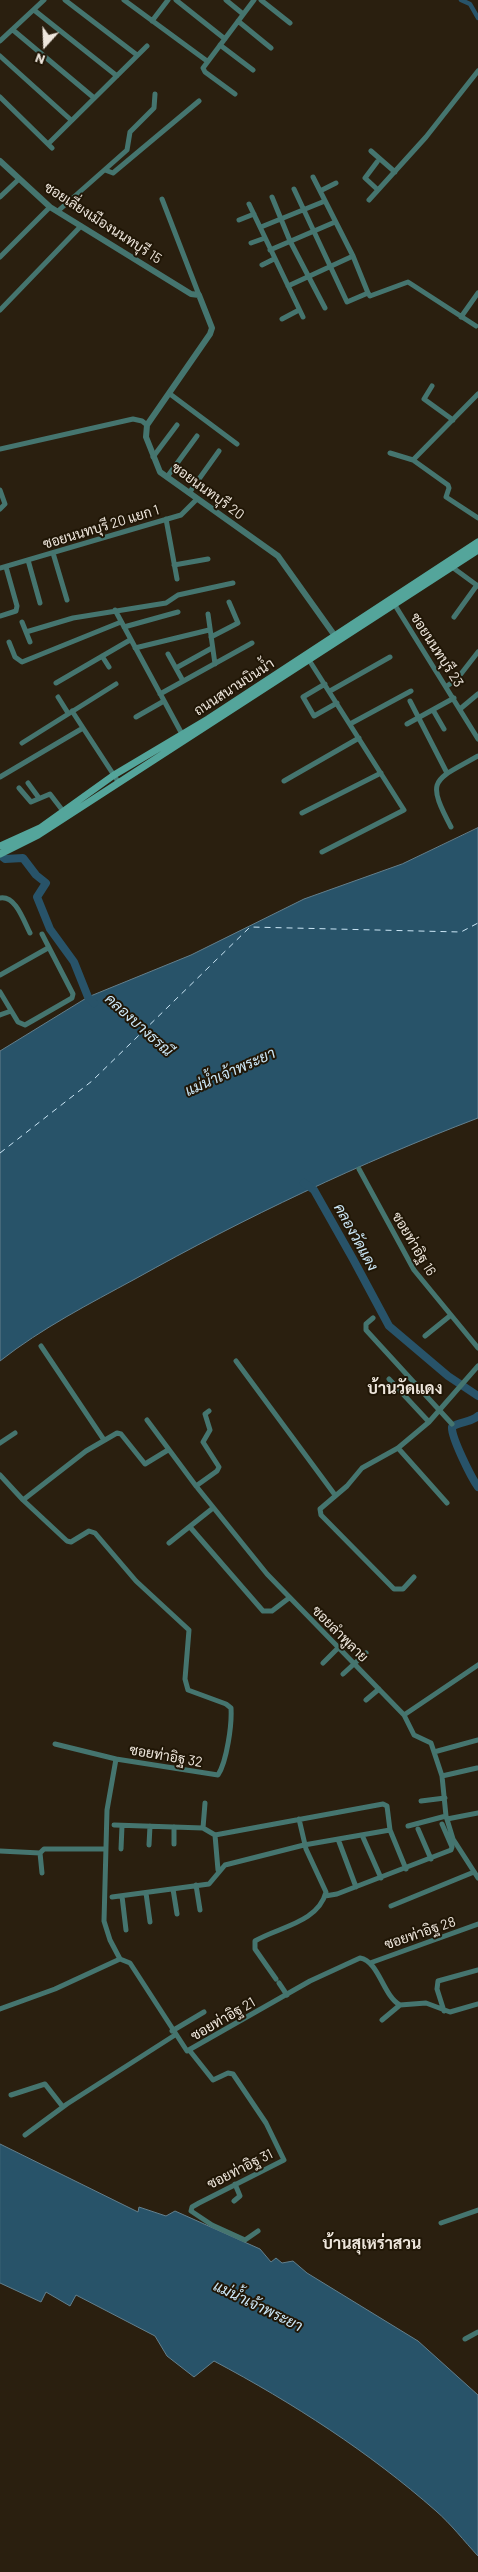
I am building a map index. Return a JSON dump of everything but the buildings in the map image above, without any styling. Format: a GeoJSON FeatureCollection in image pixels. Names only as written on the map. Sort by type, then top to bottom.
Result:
{"type":"FeatureCollection","features":[{"type":"Feature","properties":{"kind":"main road","name":"ถนนสนามบินน้ำ"},"geometry":{"type":"LineString","coordinates":[[1,850],[38,836],[309,660],[478,542]]}},
{"type":"Feature","properties":{"kind":"main road","name":"ถนนสนามบินน้ำ"},"geometry":{"type":"LineString","coordinates":[[1,850],[40,828],[114,775],[335,636],[478,550]]}},
{"type":"Feature","properties":{"kind":"street"},"geometry":{"type":"LineString","coordinates":[[0,42],[44,0]]}},
{"type":"Feature","properties":{"kind":"street"},"geometry":{"type":"LineString","coordinates":[[65,0],[137,55]]}},
{"type":"Feature","properties":{"kind":"street"},"geometry":{"type":"LineString","coordinates":[[124,0],[207,61]]}},
{"type":"Feature","properties":{"kind":"street"},"geometry":{"type":"LineString","coordinates":[[152,21],[168,0]]}},
{"type":"Feature","properties":{"kind":"street"},"geometry":{"type":"LineString","coordinates":[[176,0],[224,39]]}},
{"type":"Feature","properties":{"kind":"street"},"geometry":{"type":"LineString","coordinates":[[226,0],[243,14]]}},
{"type":"Feature","properties":{"kind":"street"},"geometry":{"type":"LineString","coordinates":[[235,94],[203,71],[207,61],[254,0]]}},
{"type":"Feature","properties":{"kind":"street"},"geometry":{"type":"LineString","coordinates":[[261,0],[290,23]]}},
{"type":"Feature","properties":{"kind":"street"},"geometry":{"type":"LineString","coordinates":[[34,10],[116,76]]}},
{"type":"Feature","properties":{"kind":"street"},"geometry":{"type":"LineString","coordinates":[[238,21],[271,48]]}},
{"type":"Feature","properties":{"kind":"street"},"geometry":{"type":"LineString","coordinates":[[13,30],[93,97]]}},
{"type":"Feature","properties":{"kind":"street"},"geometry":{"type":"LineString","coordinates":[[220,45],[253,70]]}},
{"type":"Feature","properties":{"kind":"street"},"geometry":{"type":"LineString","coordinates":[[0,97],[50,146],[93,97],[147,46]]}},
{"type":"Feature","properties":{"kind":"street"},"geometry":{"type":"LineString","coordinates":[[0,56],[71,120]]}},
{"type":"Feature","properties":{"kind":"street"},"geometry":{"type":"LineString","coordinates":[[369,200],[426,137],[478,71]]}},
{"type":"Feature","properties":{"kind":"street"},"geometry":{"type":"LineString","coordinates":[[58,211],[127,150],[130,132],[154,108],[155,94]]}},
{"type":"Feature","properties":{"kind":"street"},"geometry":{"type":"LineString","coordinates":[[105,170],[113,172],[199,101]]}},
{"type":"Feature","properties":{"kind":"street"},"geometry":{"type":"LineString","coordinates":[[371,151],[395,172]]}},
{"type":"Feature","properties":{"kind":"street","name":"ซอยเลี่ยงเมืองนนทบุรี 15"},"geometry":{"type":"LineString","coordinates":[[0,161],[50,207],[191,294],[199,295]]}},
{"type":"Feature","properties":{"kind":"street"},"geometry":{"type":"LineString","coordinates":[[377,162],[365,178],[378,190]]}},
{"type":"Feature","properties":{"kind":"street"},"geometry":{"type":"LineString","coordinates":[[313,177],[353,256],[370,296],[408,282],[476,326]]}},
{"type":"Feature","properties":{"kind":"street"},"geometry":{"type":"LineString","coordinates":[[0,197],[19,179]]}},
{"type":"Feature","properties":{"kind":"street"},"geometry":{"type":"LineString","coordinates":[[320,191],[336,183]]}},
{"type":"Feature","properties":{"kind":"street"},"geometry":{"type":"LineString","coordinates":[[294,189],[347,302],[368,292]]}},
{"type":"Feature","properties":{"kind":"street"},"geometry":{"type":"LineString","coordinates":[[272,197],[290,241],[325,308]]}},
{"type":"Feature","properties":{"kind":"street"},"geometry":{"type":"LineString","coordinates":[[0,448],[133,419],[142,421],[146,425],[170,394],[212,331],[162,198]]}},
{"type":"Feature","properties":{"kind":"street"},"geometry":{"type":"LineString","coordinates":[[261,227],[325,201]]}},
{"type":"Feature","properties":{"kind":"street"},"geometry":{"type":"LineString","coordinates":[[249,204],[303,317]]}},
{"type":"Feature","properties":{"kind":"street"},"geometry":{"type":"LineString","coordinates":[[0,257],[50,207]]}},
{"type":"Feature","properties":{"kind":"street"},"geometry":{"type":"LineString","coordinates":[[239,220],[254,214]]}},
{"type":"Feature","properties":{"kind":"street"},"geometry":{"type":"LineString","coordinates":[[270,250],[335,222]]}},
{"type":"Feature","properties":{"kind":"street"},"geometry":{"type":"LineString","coordinates":[[0,310],[81,226]]}},
{"type":"Feature","properties":{"kind":"street"},"geometry":{"type":"LineString","coordinates":[[251,243],[264,238]]}},
{"type":"Feature","properties":{"kind":"street"},"geometry":{"type":"LineString","coordinates":[[288,286],[353,256]]}},
{"type":"Feature","properties":{"kind":"street"},"geometry":{"type":"LineString","coordinates":[[262,265],[274,259]]}},
{"type":"Feature","properties":{"kind":"street"},"geometry":{"type":"LineString","coordinates":[[461,316],[478,293]]}},
{"type":"Feature","properties":{"kind":"street"},"geometry":{"type":"LineString","coordinates":[[282,319],[299,310]]}},
{"type":"Feature","properties":{"kind":"street"},"geometry":{"type":"LineString","coordinates":[[432,386],[424,399],[452,420]]}},
{"type":"Feature","properties":{"kind":"street"},"geometry":{"type":"LineString","coordinates":[[170,394],[238,444]]}},
{"type":"Feature","properties":{"kind":"street"},"geometry":{"type":"LineString","coordinates":[[412,460],[478,394]]}},
{"type":"Feature","properties":{"kind":"street","name":"ซอยนนทบุรี 20"},"geometry":{"type":"LineString","coordinates":[[146,425],[146,437],[160,472],[278,556],[335,636]]}},
{"type":"Feature","properties":{"kind":"street"},"geometry":{"type":"LineString","coordinates":[[154,457],[176,425]]}},
{"type":"Feature","properties":{"kind":"street"},"geometry":{"type":"LineString","coordinates":[[167,477],[197,436]]}},
{"type":"Feature","properties":{"kind":"street"},"geometry":{"type":"LineString","coordinates":[[188,493],[219,452]]}},
{"type":"Feature","properties":{"kind":"street"},"geometry":{"type":"LineString","coordinates":[[390,452],[412,460],[449,487],[446,497],[478,518]]}},
{"type":"Feature","properties":{"kind":"street"},"geometry":{"type":"LineString","coordinates":[[0,489],[5,504],[0,509]]}},
{"type":"Feature","properties":{"kind":"street","name":"ซอยนนทบุรี 20 แยก 1"},"geometry":{"type":"LineString","coordinates":[[3,568],[181,515],[197,500]]}},
{"type":"Feature","properties":{"kind":"street"},"geometry":{"type":"LineString","coordinates":[[166,519],[177,579]]}},
{"type":"Feature","properties":{"kind":"street"},"geometry":{"type":"LineString","coordinates":[[53,553],[67,600]]}},
{"type":"Feature","properties":{"kind":"street"},"geometry":{"type":"LineString","coordinates":[[174,565],[208,559]]}},
{"type":"Feature","properties":{"kind":"street"},"geometry":{"type":"LineString","coordinates":[[28,560],[40,603]]}},
{"type":"Feature","properties":{"kind":"street"},"geometry":{"type":"LineString","coordinates":[[452,566],[478,585],[454,617]]}},
{"type":"Feature","properties":{"kind":"street"},"geometry":{"type":"LineString","coordinates":[[0,616],[16,611],[17,606],[3,568]]}},
{"type":"Feature","properties":{"kind":"street"},"geometry":{"type":"LineString","coordinates":[[26,632],[73,618],[166,603],[178,596],[234,583]]}},
{"type":"Feature","properties":{"kind":"street"},"geometry":{"type":"LineString","coordinates":[[211,637],[238,623],[229,602]]}},
{"type":"Feature","properties":{"kind":"street","name":"ซอยนนทบุรี 23"},"geometry":{"type":"LineString","coordinates":[[393,602],[447,686],[478,740]]}},
{"type":"Feature","properties":{"kind":"street"},"geometry":{"type":"LineString","coordinates":[[115,610],[182,734]]}},
{"type":"Feature","properties":{"kind":"street"},"geometry":{"type":"LineString","coordinates":[[9,642],[15,657],[22,662],[122,625],[178,612]]}},
{"type":"Feature","properties":{"kind":"street"},"geometry":{"type":"LineString","coordinates":[[208,614],[215,664]]}},
{"type":"Feature","properties":{"kind":"street"},"geometry":{"type":"LineString","coordinates":[[22,622],[30,642]]}},
{"type":"Feature","properties":{"kind":"street"},"geometry":{"type":"LineString","coordinates":[[135,648],[209,630]]}},
{"type":"Feature","properties":{"kind":"street"},"geometry":{"type":"LineString","coordinates":[[56,683],[130,640]]}},
{"type":"Feature","properties":{"kind":"street"},"geometry":{"type":"LineString","coordinates":[[160,694],[252,643]]}},
{"type":"Feature","properties":{"kind":"street"},"geometry":{"type":"LineString","coordinates":[[176,668],[212,648]]}},
{"type":"Feature","properties":{"kind":"street"},"geometry":{"type":"LineString","coordinates":[[447,686],[457,679],[478,652]]}},
{"type":"Feature","properties":{"kind":"street"},"geometry":{"type":"LineString","coordinates":[[168,654],[183,681]]}},
{"type":"Feature","properties":{"kind":"street"},"geometry":{"type":"LineString","coordinates":[[102,656],[109,667]]}},
{"type":"Feature","properties":{"kind":"street"},"geometry":{"type":"LineString","coordinates":[[330,692],[390,657]]}},
{"type":"Feature","properties":{"kind":"street"},"geometry":{"type":"LineString","coordinates":[[309,660],[404,810],[322,852]]}},
{"type":"Feature","properties":{"kind":"street"},"geometry":{"type":"LineString","coordinates":[[22,743],[116,684]]}},
{"type":"Feature","properties":{"kind":"street"},"geometry":{"type":"LineString","coordinates":[[325,684],[303,697],[314,716],[337,703]]}},
{"type":"Feature","properties":{"kind":"street"},"geometry":{"type":"LineString","coordinates":[[350,724],[411,691]]}},
{"type":"Feature","properties":{"kind":"street"},"geometry":{"type":"LineString","coordinates":[[460,708],[478,694]]}},
{"type":"Feature","properties":{"kind":"street"},"geometry":{"type":"LineString","coordinates":[[58,697],[83,728],[119,782]]}},
{"type":"Feature","properties":{"kind":"street"},"geometry":{"type":"LineString","coordinates":[[407,724],[454,698]]}},
{"type":"Feature","properties":{"kind":"street"},"geometry":{"type":"LineString","coordinates":[[410,701],[447,774]]}},
{"type":"Feature","properties":{"kind":"street"},"geometry":{"type":"LineString","coordinates":[[136,717],[164,702]]}},
{"type":"Feature","properties":{"kind":"street"},"geometry":{"type":"LineString","coordinates":[[433,710],[444,729]]}},
{"type":"Feature","properties":{"kind":"street"},"geometry":{"type":"LineString","coordinates":[[0,778],[83,728]]}},
{"type":"Feature","properties":{"kind":"street"},"geometry":{"type":"LineString","coordinates":[[284,781],[359,738]]}},
{"type":"Feature","properties":{"kind":"street"},"geometry":{"type":"LineString","coordinates":[[451,827],[435,794],[435,784],[447,774],[478,756]]}},
{"type":"Feature","properties":{"kind":"street"},"geometry":{"type":"LineString","coordinates":[[302,813],[381,773]]}},
{"type":"Feature","properties":{"kind":"street"},"geometry":{"type":"LineString","coordinates":[[28,783],[39,798]]}},
{"type":"Feature","properties":{"kind":"street"},"geometry":{"type":"LineString","coordinates":[[19,788],[29,801],[50,794],[63,811]]}},
{"type":"Feature","properties":{"kind":"street"},"geometry":{"type":"LineString","coordinates":[[0,898],[12,900],[30,933]]}},
{"type":"Feature","properties":{"kind":"street"},"geometry":{"type":"LineString","coordinates":[[0,992],[18,1022],[24,1025],[72,998],[73,994],[42,934]]}},
{"type":"Feature","properties":{"kind":"street"},"geometry":{"type":"LineString","coordinates":[[0,975],[48,948]]}},
{"type":"Feature","properties":{"kind":"street"},"geometry":{"type":"LineString","coordinates":[[0,1015],[11,1011]]}},
{"type":"Feature","properties":{"kind":"street","name":"ซอยท่าอิฐ 16"},"geometry":{"type":"LineString","coordinates":[[359,1168],[414,1270],[478,1348]]}},
{"type":"Feature","properties":{"kind":"street"},"geometry":{"type":"LineString","coordinates":[[426,1336],[450,1315]]}},
{"type":"Feature","properties":{"kind":"street"},"geometry":{"type":"LineString","coordinates":[[373,1318],[366,1326],[366,1330],[452,1424]]}},
{"type":"Feature","properties":{"kind":"street"},"geometry":{"type":"LineString","coordinates":[[41,1346],[104,1440]]}},
{"type":"Feature","properties":{"kind":"street"},"geometry":{"type":"LineString","coordinates":[[236,1361],[335,1495]]}},
{"type":"Feature","properties":{"kind":"street"},"geometry":{"type":"LineString","coordinates":[[414,1577],[402,1589],[397,1591],[353,1550],[320,1513],[320,1509],[362,1468],[398,1448],[429,1422],[478,1366]]}},
{"type":"Feature","properties":{"kind":"street"},"geometry":{"type":"LineString","coordinates":[[389,1379],[429,1422]]}},
{"type":"Feature","properties":{"kind":"street"},"geometry":{"type":"LineString","coordinates":[[196,1486],[217,1472],[219,1467],[203,1442],[210,1430],[205,1414],[209,1411]]}},
{"type":"Feature","properties":{"kind":"street","name":"ซอยลำพูลาย"},"geometry":{"type":"LineString","coordinates":[[147,1420],[213,1508],[289,1598],[404,1715],[414,1735],[429,1740],[442,1776],[447,1818],[454,1839],[478,1878]]}},
{"type":"Feature","properties":{"kind":"street"},"geometry":{"type":"LineString","coordinates":[[0,1443],[15,1433]]}},
{"type":"Feature","properties":{"kind":"street"},"geometry":{"type":"LineString","coordinates":[[23,1500],[45,1481],[116,1433],[121,1434],[145,1464],[168,1450]]}},
{"type":"Feature","properties":{"kind":"street"},"geometry":{"type":"LineString","coordinates":[[398,1448],[447,1503]]}},
{"type":"Feature","properties":{"kind":"street","name":"ซอยท่าอิฐ 32"},"geometry":{"type":"LineString","coordinates":[[0,1475],[23,1500],[67,1541],[71,1542],[89,1530],[95,1533],[136,1581],[189,1630],[185,1679],[188,1690],[226,1704],[231,1708],[231,1724],[225,1758],[218,1775],[116,1759],[107,1810],[105,1849],[107,1891],[104,1921],[110,1940],[120,1959]]}},
{"type":"Feature","properties":{"kind":"street"},"geometry":{"type":"LineString","coordinates":[[169,1543],[213,1508]]}},
{"type":"Feature","properties":{"kind":"street"},"geometry":{"type":"LineString","coordinates":[[190,1527],[263,1611],[272,1611],[289,1598]]}},
{"type":"Feature","properties":{"kind":"street"},"geometry":{"type":"LineString","coordinates":[[323,1663],[338,1648]]}},
{"type":"Feature","properties":{"kind":"street"},"geometry":{"type":"LineString","coordinates":[[343,1674],[366,1652]]}},
{"type":"Feature","properties":{"kind":"street"},"geometry":{"type":"LineString","coordinates":[[404,1715],[478,1664]]}},
{"type":"Feature","properties":{"kind":"street"},"geometry":{"type":"LineString","coordinates":[[366,1700],[379,1689]]}},
{"type":"Feature","properties":{"kind":"street"},"geometry":{"type":"LineString","coordinates":[[434,1752],[478,1740]]}},
{"type":"Feature","properties":{"kind":"street"},"geometry":{"type":"LineString","coordinates":[[56,1744],[116,1759]]}},
{"type":"Feature","properties":{"kind":"street"},"geometry":{"type":"LineString","coordinates":[[442,1776],[476,1768]]}},
{"type":"Feature","properties":{"kind":"street"},"geometry":{"type":"LineString","coordinates":[[422,1801],[445,1798]]}},
{"type":"Feature","properties":{"kind":"street"},"geometry":{"type":"LineString","coordinates":[[203,1828],[205,1803]]}},
{"type":"Feature","properties":{"kind":"street"},"geometry":{"type":"LineString","coordinates":[[114,1825],[203,1828],[216,1835],[383,1804],[387,1806],[390,1830],[406,1869]]}},
{"type":"Feature","properties":{"kind":"street"},"geometry":{"type":"LineString","coordinates":[[408,1826],[478,1812]]}},
{"type":"Feature","properties":{"kind":"street"},"geometry":{"type":"LineString","coordinates":[[287,1995],[255,1949],[255,1940],[308,1917],[325,1896],[325,1886],[304,1845],[299,1820]]}},
{"type":"Feature","properties":{"kind":"street"},"geometry":{"type":"LineString","coordinates":[[325,1896],[337,1894],[452,1850],[442,1824]]}},
{"type":"Feature","properties":{"kind":"street"},"geometry":{"type":"LineString","coordinates":[[122,1826],[122,1849]]}},
{"type":"Feature","properties":{"kind":"street"},"geometry":{"type":"LineString","coordinates":[[149,1844],[150,1826]]}},
{"type":"Feature","properties":{"kind":"street"},"geometry":{"type":"LineString","coordinates":[[174,1827],[174,1844]]}},
{"type":"Feature","properties":{"kind":"street"},"geometry":{"type":"LineString","coordinates":[[418,1829],[431,1859]]}},
{"type":"Feature","properties":{"kind":"street"},"geometry":{"type":"LineString","coordinates":[[112,1897],[209,1884],[218,1870],[225,1865],[304,1845],[390,1830]]}},
{"type":"Feature","properties":{"kind":"street"},"geometry":{"type":"LineString","coordinates":[[216,1835],[218,1870]]}},
{"type":"Feature","properties":{"kind":"street"},"geometry":{"type":"LineString","coordinates":[[362,1835],[381,1878]]}},
{"type":"Feature","properties":{"kind":"street"},"geometry":{"type":"LineString","coordinates":[[338,1839],[356,1887]]}},
{"type":"Feature","properties":{"kind":"street"},"geometry":{"type":"LineString","coordinates":[[0,1851],[40,1853],[44,1849],[105,1849]]}},
{"type":"Feature","properties":{"kind":"street"},"geometry":{"type":"LineString","coordinates":[[40,1853],[42,1873]]}},
{"type":"Feature","properties":{"kind":"street"},"geometry":{"type":"LineString","coordinates":[[391,1906],[474,1872]]}},
{"type":"Feature","properties":{"kind":"street"},"geometry":{"type":"LineString","coordinates":[[196,1886],[200,1910]]}},
{"type":"Feature","properties":{"kind":"street"},"geometry":{"type":"LineString","coordinates":[[173,1889],[177,1914]]}},
{"type":"Feature","properties":{"kind":"street"},"geometry":{"type":"LineString","coordinates":[[146,1893],[150,1922]]}},
{"type":"Feature","properties":{"kind":"street"},"geometry":{"type":"LineString","coordinates":[[122,1896],[126,1930]]}},
{"type":"Feature","properties":{"kind":"street","name":"ซอยท่าอิฐ 28"},"geometry":{"type":"LineString","coordinates":[[370,1963],[478,1924]]}},
{"type":"Feature","properties":{"kind":"street","name":"ซอยท่าอิฐ 21"},"geometry":{"type":"LineString","coordinates":[[120,1959],[130,1963],[173,2033],[184,2049],[190,2051],[287,1995],[356,1959],[363,1958],[370,1963]]}},
{"type":"Feature","properties":{"kind":"street"},"geometry":{"type":"LineString","coordinates":[[0,2009],[55,1989],[120,1959]]}},
{"type":"Feature","properties":{"kind":"street"},"geometry":{"type":"LineString","coordinates":[[370,1963],[390,1996],[400,2004]]}},
{"type":"Feature","properties":{"kind":"street"},"geometry":{"type":"LineString","coordinates":[[445,2011],[437,1988],[438,1982],[478,1970]]}},
{"type":"Feature","properties":{"kind":"street"},"geometry":{"type":"LineString","coordinates":[[382,2020],[400,2004],[426,2003],[450,2012],[478,2004]]}},
{"type":"Feature","properties":{"kind":"street"},"geometry":{"type":"LineString","coordinates":[[25,2135],[63,2107],[204,2012]]}},
{"type":"Feature","properties":{"kind":"street","name":"ซอยท่าอิฐ 31"},"geometry":{"type":"LineString","coordinates":[[190,2051],[213,2080],[228,2073],[233,2074],[266,2122],[284,2160],[199,2203],[192,2207],[190,2211],[212,2225],[245,2240],[258,2231]]}},
{"type":"Feature","properties":{"kind":"street"},"geometry":{"type":"LineString","coordinates":[[11,2095],[45,2084],[63,2107]]}},
{"type":"Feature","properties":{"kind":"street"},"geometry":{"type":"LineString","coordinates":[[234,2201],[240,2196],[235,2184]]}},
{"type":"Feature","properties":{"kind":"street"},"geometry":{"type":"LineString","coordinates":[[441,2223],[478,2210]]}},
{"type":"Feature","properties":{"kind":"street"},"geometry":{"type":"LineString","coordinates":[[464,2339],[478,2332]]}},
{"type":"Feature","properties":{"kind":"water","name":"แม่น้ำเจ้าพระยา"},"geometry":{"type":"Polygon","coordinates":[[[478,828],[478,1118],[347,1172],[219,1234],[66,1317],[0,1361],[0,1051],[88,997],[191,955],[304,899],[402,864],[478,828]]]}},
{"type":"Feature","properties":{"kind":"water","name":"แม่น้ำเจ้าพระยา"},"geometry":{"type":"Polygon","coordinates":[[[0,2144],[138,2212],[139,2207],[166,2216],[175,2211],[260,2249],[271,2262],[276,2258],[282,2263],[293,2261],[307,2273],[418,2341],[478,2395],[478,2556],[442,2516],[410,2489],[357,2449],[273,2394],[214,2361],[194,2377],[167,2356],[155,2336],[76,2295],[70,2306],[46,2292],[41,2302],[0,2283],[0,2144]]]}},
{"type":"Feature","properties":{"kind":"waterway"},"geometry":{"type":"LineString","coordinates":[[461,0],[470,4],[478,18]]}},
{"type":"Feature","properties":{"kind":"waterway","name":"คลองบางธรณี"},"geometry":{"type":"LineString","coordinates":[[0,855],[5,859],[23,858],[36,875],[46,883],[37,897],[50,929],[74,962],[88,997],[94,1003]]}},
{"type":"Feature","properties":{"kind":"waterway","name":"คลองวัดแดง"},"geometry":{"type":"LineString","coordinates":[[304,1183],[314,1190],[389,1326],[448,1376],[478,1396]]}},
{"type":"Feature","properties":{"kind":"waterway","name":"คลองวัดแดง"},"geometry":{"type":"LineString","coordinates":[[478,1416],[452,1427],[458,1448],[478,1487]]}},
{"type":"Feature","properties":{"kind":"ferry route"},"geometry":{"type":"LineString","coordinates":[[0,1153],[92,1081],[250,927],[461,932],[478,923]]}},
{"type":"Feature","properties":{"kind":"district","name":"บ้านวัดแดง"},"geometry":{"type":"Point","coordinates":[405,1389]}},
{"type":"Feature","properties":{"kind":"district","name":"บ้านสุเหร่าสวน"},"geometry":{"type":"Point","coordinates":[372,2244]}}]}
